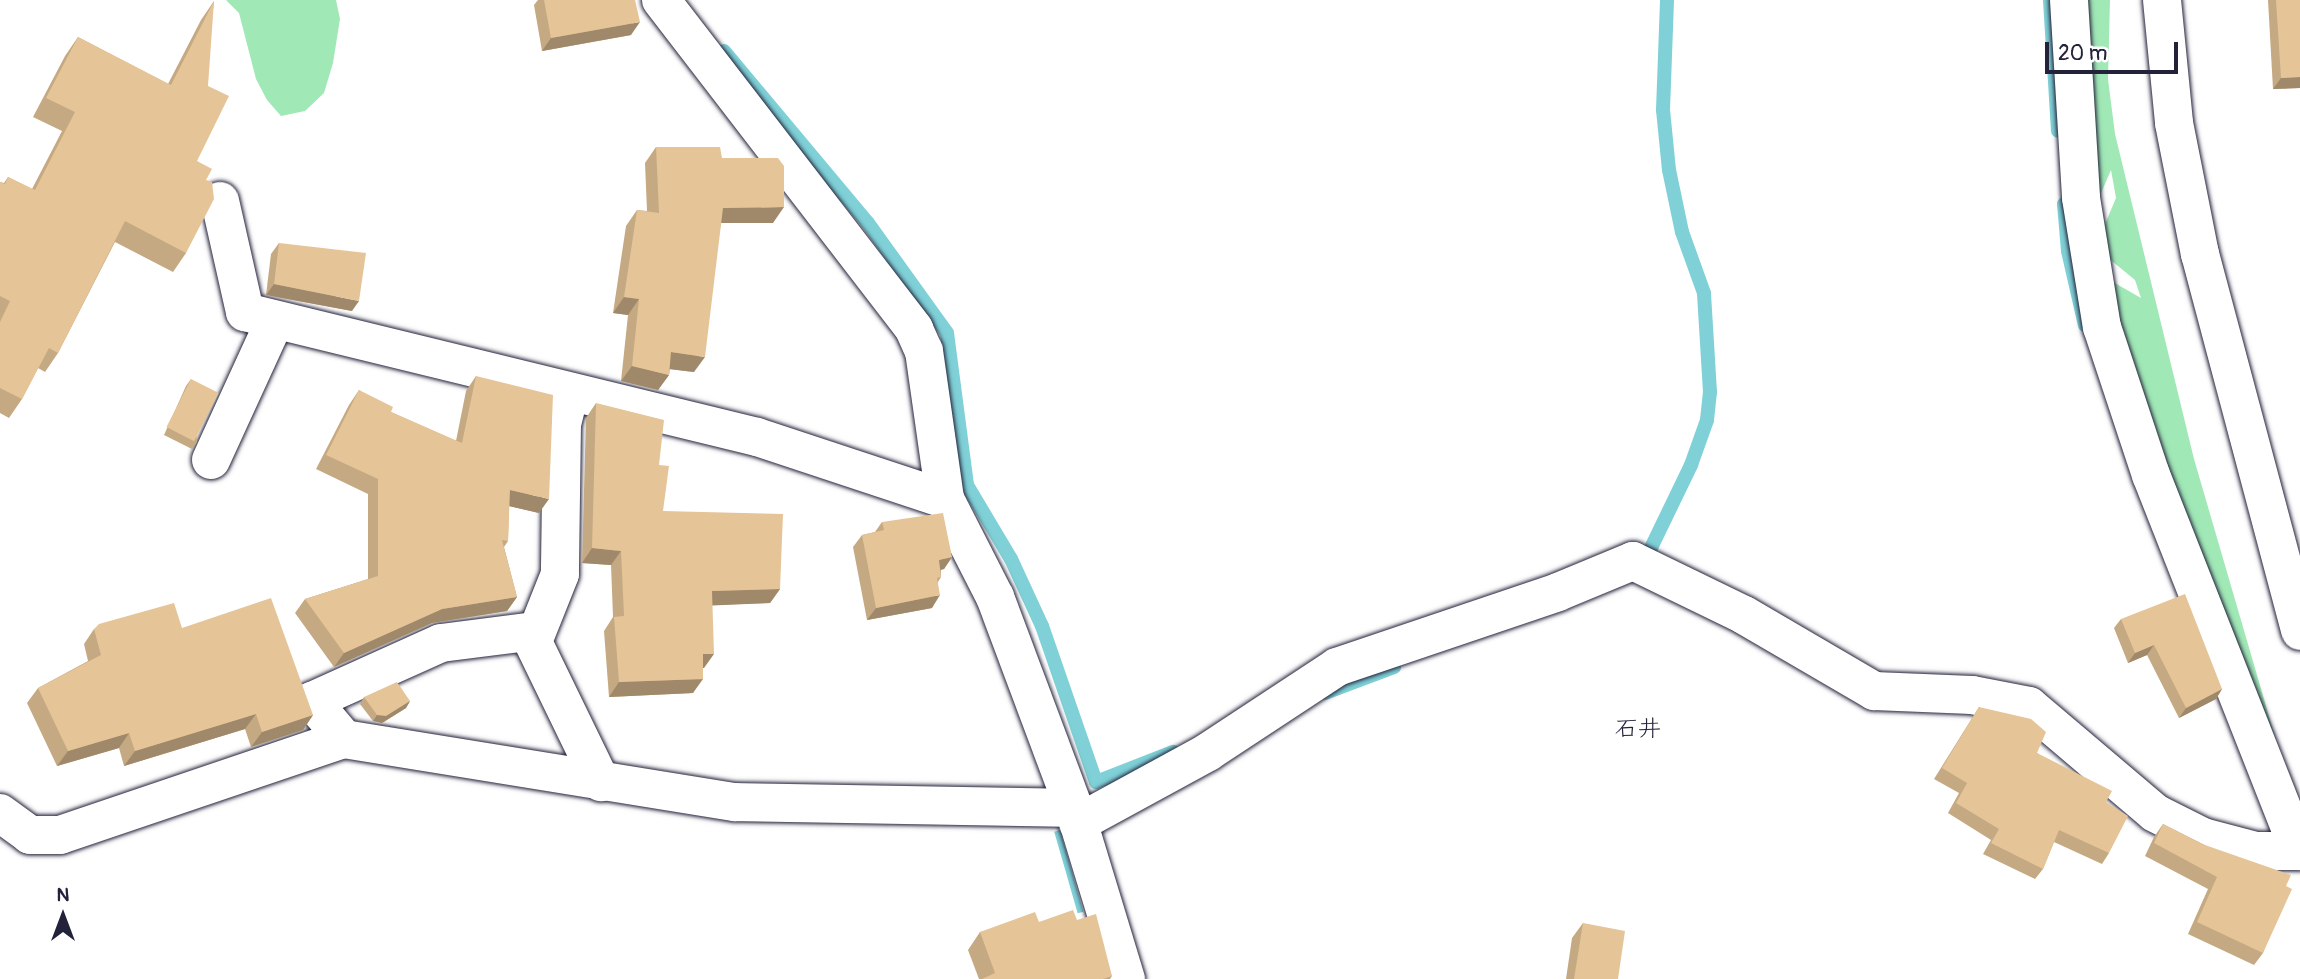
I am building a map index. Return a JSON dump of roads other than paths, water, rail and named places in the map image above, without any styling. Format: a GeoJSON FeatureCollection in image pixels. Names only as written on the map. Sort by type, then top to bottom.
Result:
{"type":"FeatureCollection","features":[{"type":"Feature","properties":{"kind":"street"},"geometry":{"type":"LineString","coordinates":[[662,0],[914,329],[924,351],[945,499],[995,597],[1076,815],[1126,979]]}},
{"type":"Feature","properties":{"kind":"street"},"geometry":{"type":"LineString","coordinates":[[0,813],[30,835],[60,835],[344,739],[735,802],[1076,815],[1208,752],[1337,667],[1558,592],[1633,561],[1744,615],[1874,691],[1972,695],[2029,706],[2155,813],[2203,837],[2256,851],[2300,851],[2151,475],[2102,327],[2081,198],[2069,0]]}},
{"type":"Feature","properties":{"kind":"street"},"geometry":{"type":"LineString","coordinates":[[2162,0],[2174,123],[2200,254],[2300,631]]}},
{"type":"Feature","properties":{"kind":"street"},"geometry":{"type":"LineString","coordinates":[[211,460],[260,316],[220,201]]}},
{"type":"Feature","properties":{"kind":"street"},"geometry":{"type":"LineString","coordinates":[[260,316],[757,437],[945,499]]}},
{"type":"Feature","properties":{"kind":"street"},"geometry":{"type":"LineString","coordinates":[[570,392],[562,423],[560,574],[554,597],[533,642],[601,782]]}},
{"type":"Feature","properties":{"kind":"street"},"geometry":{"type":"LineString","coordinates":[[344,739],[312,701],[441,643],[536,631]]}},
{"type":"Feature","properties":{"kind":"water"},"geometry":{"type":"Polygon","coordinates":[[[1060,830],[1083,912],[1078,913],[1054,832],[1060,830]]]}},
{"type":"Feature","properties":{"kind":"waterway"},"geometry":{"type":"LineString","coordinates":[[1649,552],[1691,465],[1707,420],[1710,392],[1704,293],[1682,232],[1669,170],[1663,110],[1667,0]]}},
{"type":"Feature","properties":{"kind":"waterway"},"geometry":{"type":"LineString","coordinates":[[2050,0],[2058,131]]}},
{"type":"Feature","properties":{"kind":"waterway"},"geometry":{"type":"LineString","coordinates":[[724,51],[868,223],[947,333],[967,485],[1011,559],[1042,626],[1096,782],[1173,752]]}},
{"type":"Feature","properties":{"kind":"waterway"},"geometry":{"type":"LineString","coordinates":[[2064,204],[2068,251],[2085,325]]}},
{"type":"Feature","properties":{"kind":"waterway"},"geometry":{"type":"LineString","coordinates":[[1325,693],[1394,667]]}},
{"type":"Feature","properties":{"kind":"district","name":"石井"},"geometry":{"type":"Point","coordinates":[1638,729]}}]}
